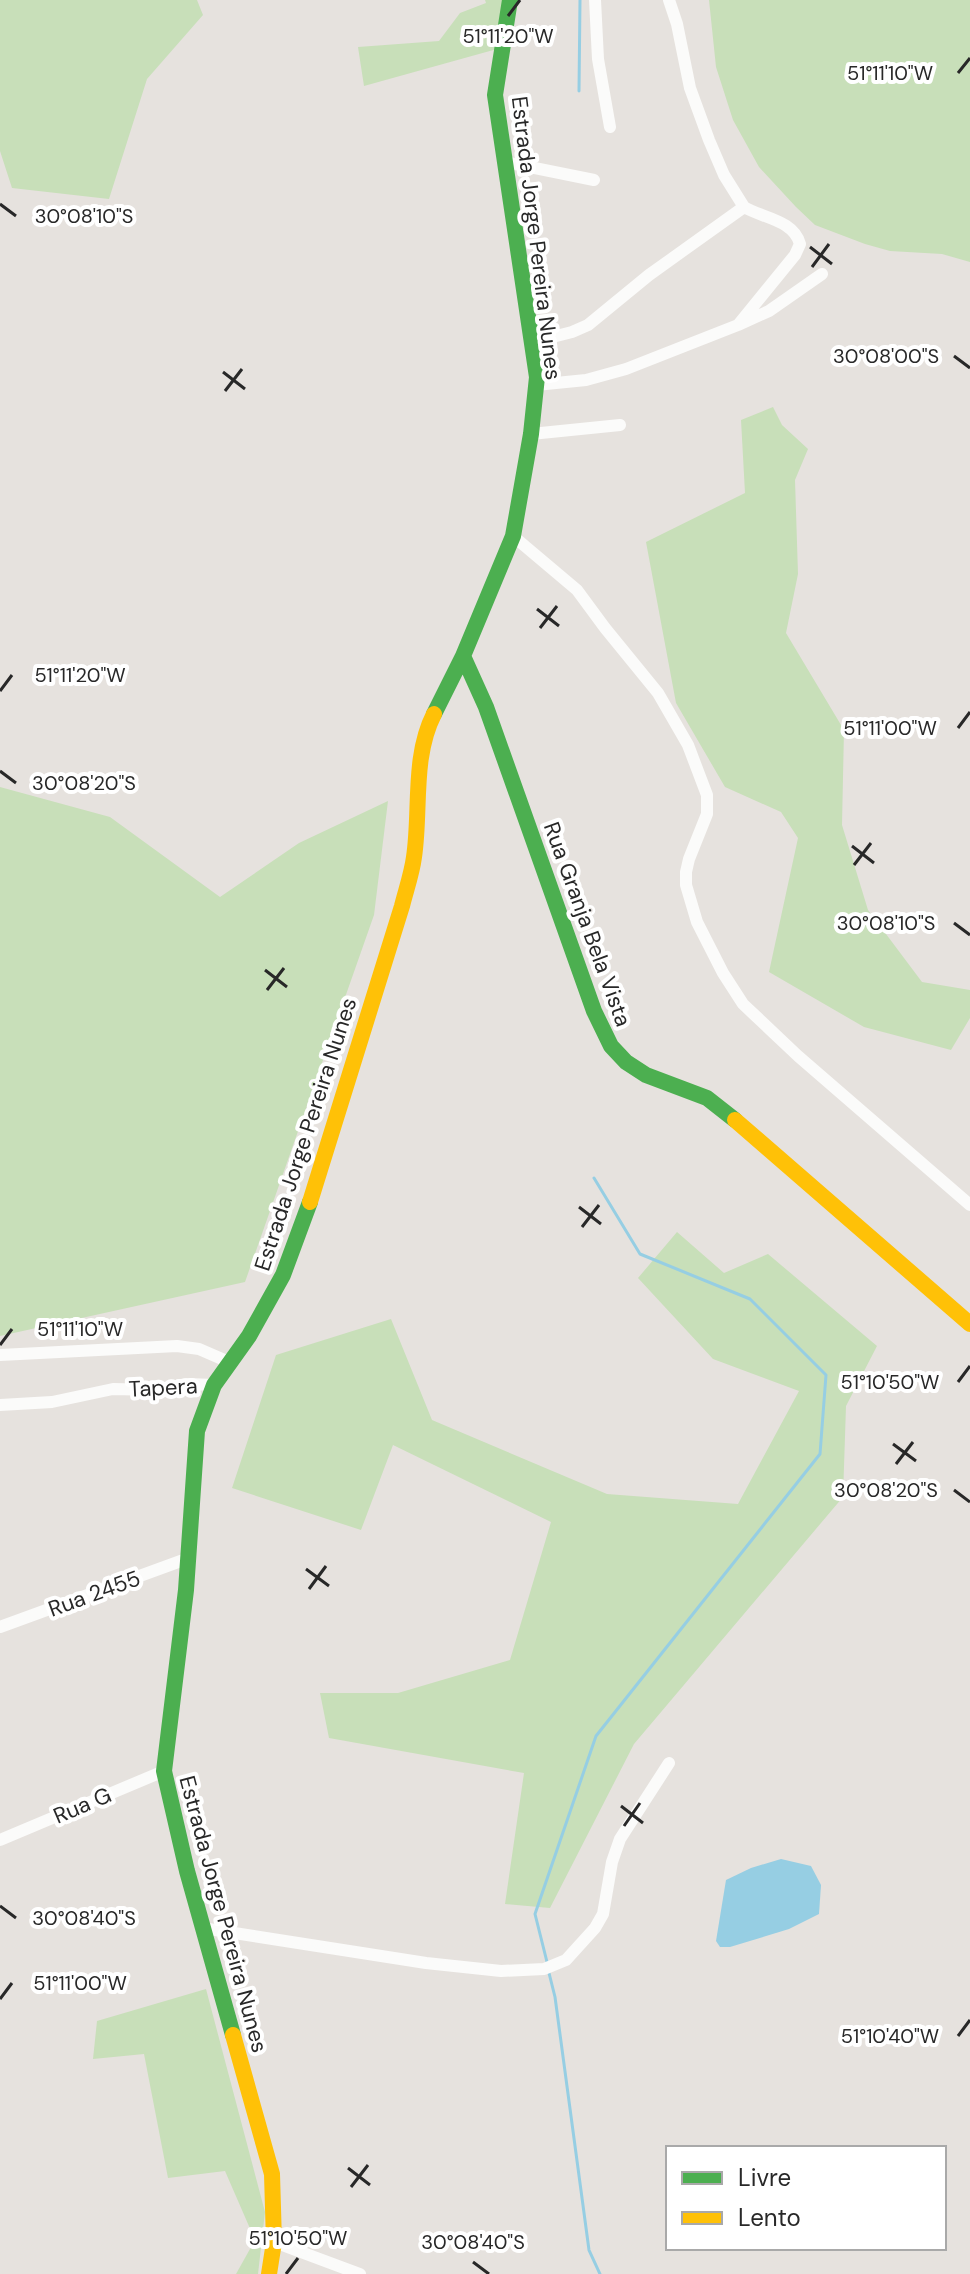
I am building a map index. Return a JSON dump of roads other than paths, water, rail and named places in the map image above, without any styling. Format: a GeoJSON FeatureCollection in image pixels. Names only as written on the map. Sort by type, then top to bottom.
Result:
{"type":"FeatureCollection","features":[{"type":"Feature","properties":{"kind":"street","name":"Estrada Jorge Pereira Nunes"},"geometry":{"type":"LineString","coordinates":[[269,2274],[274,2242],[272,2174],[202,1928],[164,1771],[189,1558],[197,1431],[214,1385],[269,1303],[283,1275],[312,1197],[411,870],[419,826],[422,753],[428,725],[463,656],[513,536],[531,434],[536,385],[533,342],[517,259],[495,95],[510,0]]}},
{"type":"Feature","properties":{"kind":"street"},"geometry":{"type":"LineString","coordinates":[[595,0],[598,59],[610,127]]}},
{"type":"Feature","properties":{"kind":"street"},"geometry":{"type":"LineString","coordinates":[[669,0],[690,88],[724,175],[744,207],[789,227],[798,235],[800,244],[795,255],[738,325]]}},
{"type":"Feature","properties":{"kind":"street"},"geometry":{"type":"LineString","coordinates":[[505,162],[594,180]]}},
{"type":"Feature","properties":{"kind":"street"},"geometry":{"type":"LineString","coordinates":[[533,342],[588,325],[649,275],[744,207]]}},
{"type":"Feature","properties":{"kind":"street"},"geometry":{"type":"LineString","coordinates":[[536,385],[586,380],[626,369],[769,311],[822,274]]}},
{"type":"Feature","properties":{"kind":"street"},"geometry":{"type":"LineString","coordinates":[[531,434],[620,425]]}},
{"type":"Feature","properties":{"kind":"street"},"geometry":{"type":"LineString","coordinates":[[513,536],[577,590],[658,693],[688,745],[707,795],[707,814],[689,859],[686,885],[703,934],[743,1004],[970,1205]]}},
{"type":"Feature","properties":{"kind":"street","name":"Rua Granja Bela Vista"},"geometry":{"type":"LineString","coordinates":[[463,656],[486,707],[594,1011],[619,1059],[631,1069],[701,1094],[722,1107],[970,1324]]}},
{"type":"Feature","properties":{"kind":"street"},"geometry":{"type":"LineString","coordinates":[[0,1355],[177,1346],[199,1349],[229,1362]]}},
{"type":"Feature","properties":{"kind":"street","name":"Tapera"},"geometry":{"type":"LineString","coordinates":[[0,1405],[52,1402],[113,1389],[157,1390],[187,1384],[214,1385]]}},
{"type":"Feature","properties":{"kind":"street","name":"Rua 2455"},"geometry":{"type":"LineString","coordinates":[[0,1627],[189,1558]]}},
{"type":"Feature","properties":{"kind":"street"},"geometry":{"type":"LineString","coordinates":[[202,1928],[441,1965],[501,1971],[544,1969],[566,1960],[595,1928],[603,1914],[612,1862],[620,1839],[669,1763]]}},
{"type":"Feature","properties":{"kind":"street","name":"Rua G"},"geometry":{"type":"LineString","coordinates":[[0,1840],[164,1771]]}},
{"type":"Feature","properties":{"kind":"street"},"geometry":{"type":"LineString","coordinates":[[274,2242],[360,2274]]}},
{"type":"Feature","properties":{"kind":"water"},"geometry":{"type":"Polygon","coordinates":[[[781,1859],[811,1866],[821,1885],[819,1914],[789,1929],[730,1947],[720,1947],[716,1941],[726,1880],[781,1859]]]}},
{"type":"Feature","properties":{"kind":"waterway"},"geometry":{"type":"LineString","coordinates":[[579,91],[580,0]]}},
{"type":"Feature","properties":{"kind":"waterway"},"geometry":{"type":"LineString","coordinates":[[547,1962],[535,1914],[596,1736],[820,1454],[826,1375],[750,1299],[640,1254],[594,1178]]}},
{"type":"Feature","properties":{"kind":"waterway"},"geometry":{"type":"LineString","coordinates":[[548,1969],[555,1997],[589,2250],[600,2274]]}}]}
